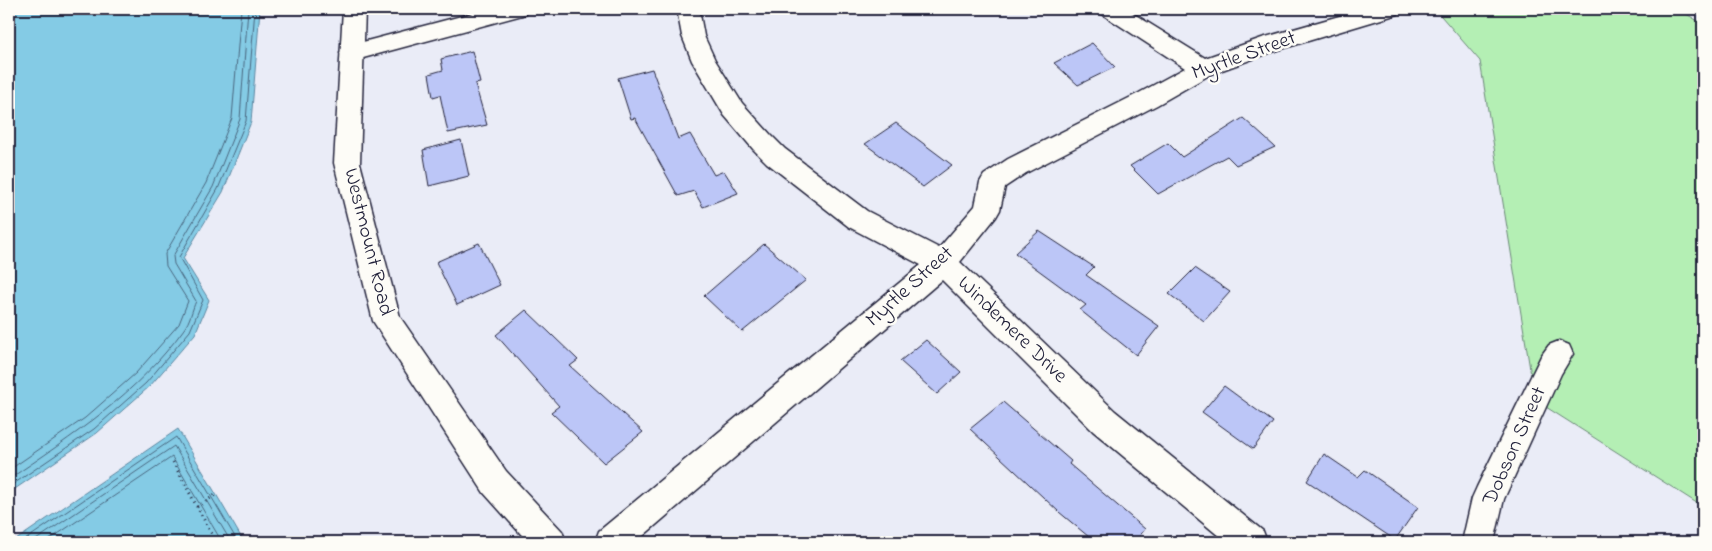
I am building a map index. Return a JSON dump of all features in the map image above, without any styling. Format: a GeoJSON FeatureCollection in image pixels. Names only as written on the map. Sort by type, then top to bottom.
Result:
{"type":"FeatureCollection","features":[{"type":"Feature","properties":{"kind":"street","name":"Westmount Road"},"geometry":{"type":"LineString","coordinates":[[354,9],[347,163],[387,321],[495,482],[550,542]]}},
{"type":"Feature","properties":{"kind":"street"},"geometry":{"type":"LineString","coordinates":[[352,54],[396,40],[518,9]]}},
{"type":"Feature","properties":{"kind":"street","name":"Windemere Drive"},"geometry":{"type":"LineString","coordinates":[[688,9],[693,36],[704,61],[733,109],[751,132],[776,156],[858,219],[943,263],[1104,421],[1251,542]]}},
{"type":"Feature","properties":{"kind":"street"},"geometry":{"type":"LineString","coordinates":[[1110,9],[1203,68]]}},
{"type":"Feature","properties":{"kind":"street","name":"Myrtle Street"},"geometry":{"type":"LineString","coordinates":[[611,542],[943,263],[987,210],[993,182],[1017,166],[1148,99],[1203,68],[1270,44],[1390,9]]}},
{"type":"Feature","properties":{"kind":"street","name":"Dobson Street"},"geometry":{"type":"LineString","coordinates":[[1478,542],[1488,498],[1551,365],[1559,354]]}},
{"type":"Feature","properties":{"kind":"path"},"geometry":{"type":"LineString","coordinates":[[173,462],[216,542]]}},
{"type":"Feature","properties":{"kind":"path"},"geometry":{"type":"LineString","coordinates":[[197,507],[217,494]]}},
{"type":"Feature","properties":{"kind":"green space"},"geometry":{"type":"Polygon","coordinates":[[[1435,9],[1678,9],[1703,24],[1703,507],[1535,400],[1480,61],[1435,9]]]}},
{"type":"Feature","properties":{"kind":"water"},"geometry":{"type":"Polygon","coordinates":[[[9,9],[260,9],[251,122],[223,192],[183,258],[209,300],[195,334],[150,386],[97,433],[9,493],[9,9]]]}},
{"type":"Feature","properties":{"kind":"water"},"geometry":{"type":"Polygon","coordinates":[[[178,429],[244,542],[13,542],[178,429]]]}},
{"type":"Feature","properties":{"kind":"building"},"geometry":{"type":"Polygon","coordinates":[[[1092,43],[1115,67],[1078,85],[1054,63],[1092,43]]]}},
{"type":"Feature","properties":{"kind":"building"},"geometry":{"type":"Polygon","coordinates":[[[472,51],[480,83],[475,84],[487,125],[448,133],[440,95],[433,97],[429,74],[443,70],[441,59],[472,51]]]}},
{"type":"Feature","properties":{"kind":"building"},"geometry":{"type":"Polygon","coordinates":[[[652,69],[678,139],[690,134],[714,175],[724,171],[738,193],[703,207],[694,191],[678,196],[635,118],[631,119],[618,78],[652,69]]]}},
{"type":"Feature","properties":{"kind":"building"},"geometry":{"type":"Polygon","coordinates":[[[1243,118],[1275,147],[1236,165],[1227,156],[1158,194],[1130,166],[1168,143],[1182,157],[1243,118]]]}},
{"type":"Feature","properties":{"kind":"building"},"geometry":{"type":"Polygon","coordinates":[[[896,123],[952,165],[923,187],[865,144],[896,123]]]}},
{"type":"Feature","properties":{"kind":"building"},"geometry":{"type":"Polygon","coordinates":[[[461,140],[469,176],[429,186],[423,150],[461,140]]]}},
{"type":"Feature","properties":{"kind":"building"},"geometry":{"type":"Polygon","coordinates":[[[1039,231],[1094,267],[1086,275],[1159,326],[1136,355],[1080,310],[1086,305],[1015,253],[1039,231]]]}},
{"type":"Feature","properties":{"kind":"building"},"geometry":{"type":"Polygon","coordinates":[[[479,243],[500,285],[457,305],[436,262],[479,243]]]}},
{"type":"Feature","properties":{"kind":"building"},"geometry":{"type":"Polygon","coordinates":[[[764,244],[806,280],[742,332],[704,296],[764,244]]]}},
{"type":"Feature","properties":{"kind":"building"},"geometry":{"type":"Polygon","coordinates":[[[1195,268],[1230,292],[1204,321],[1169,294],[1195,268]]]}},
{"type":"Feature","properties":{"kind":"building"},"geometry":{"type":"Polygon","coordinates":[[[526,310],[578,360],[570,366],[643,432],[604,463],[551,412],[559,406],[496,335],[526,310]]]}},
{"type":"Feature","properties":{"kind":"building"},"geometry":{"type":"Polygon","coordinates":[[[926,340],[961,372],[937,394],[900,361],[926,340]]]}},
{"type":"Feature","properties":{"kind":"building"},"geometry":{"type":"Polygon","coordinates":[[[1224,386],[1273,422],[1253,449],[1202,412],[1224,386]]]}},
{"type":"Feature","properties":{"kind":"building"},"geometry":{"type":"Polygon","coordinates":[[[1003,402],[1071,461],[1069,464],[1145,529],[1135,542],[1095,542],[1059,512],[970,429],[1003,402]]]}},
{"type":"Feature","properties":{"kind":"building"},"geometry":{"type":"Polygon","coordinates":[[[1324,454],[1358,477],[1365,470],[1418,507],[1395,540],[1307,481],[1324,454]]]}}]}
